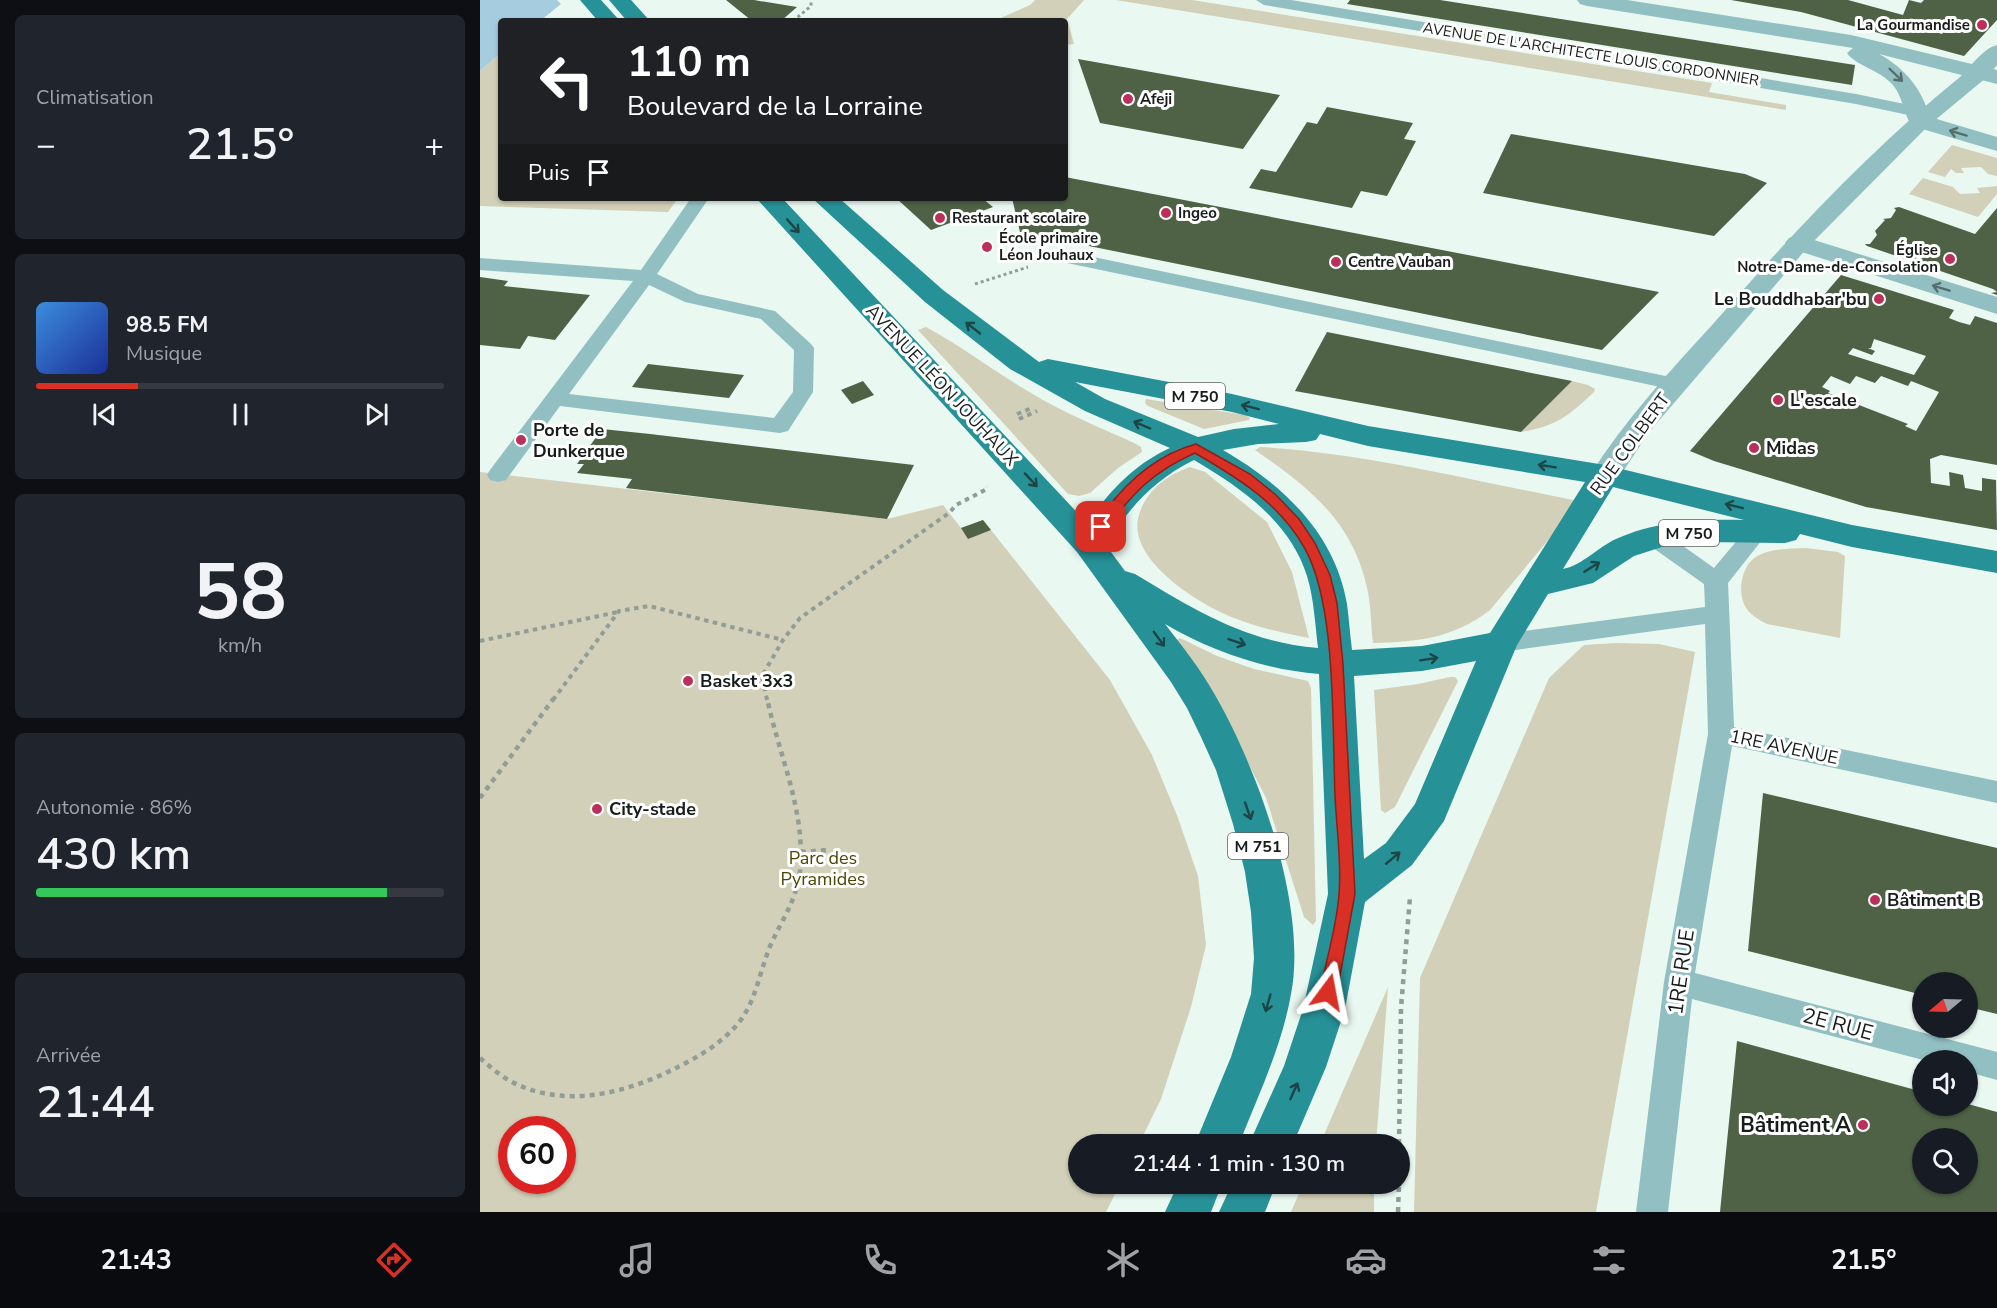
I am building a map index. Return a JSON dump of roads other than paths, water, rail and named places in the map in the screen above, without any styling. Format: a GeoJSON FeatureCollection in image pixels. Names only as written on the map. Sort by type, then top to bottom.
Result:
{"type":"FeatureCollection","features":[{"type":"Feature","properties":{"kind":"main road"},"geometry":{"type":"LineString","coordinates":[[590,0],[606,18]]}},
{"type":"Feature","properties":{"kind":"main road"},"geometry":{"type":"LineString","coordinates":[[619,0],[636,18]]}},
{"type":"Feature","properties":{"kind":"main road","name":"AVENUE LÉON JOUHAUX"},"geometry":{"type":"LineString","coordinates":[[771,201],[1088,544],[1202,702],[1234,770],[1264,872],[1271,912],[1274,958],[1271,994],[1252,1057],[1221,1134]]}},
{"type":"Feature","properties":{"kind":"main road"},"geometry":{"type":"LineString","coordinates":[[827,201],[934,296],[1020,363],[1095,405],[1196,448],[1246,477],[1271,498],[1311,546],[1323,575],[1330,603],[1336,664],[1347,894],[1324,1009],[1305,1066],[1275,1134]]}},
{"type":"Feature","properties":{"kind":"main road","name":"M 750"},"geometry":{"type":"LineString","coordinates":[[1020,363],[1232,403],[1368,436],[1605,475],[1852,536],[1997,562]]}},
{"type":"Feature","properties":{"kind":"main road"},"geometry":{"type":"LineString","coordinates":[[1088,544],[1127,493],[1170,459],[1196,448],[1265,433],[1368,436]]}},
{"type":"Feature","properties":{"kind":"main road","name":"RUE COLBERT"},"geometry":{"type":"LineString","coordinates":[[1347,894],[1399,854],[1431,810],[1459,738],[1501,643],[1605,475]]}},
{"type":"Feature","properties":{"kind":"main road","name":"M 750"},"geometry":{"type":"LineString","coordinates":[[1537,584],[1576,578],[1629,545],[1654,537],[1678,533],[1758,531],[1852,536]]}},
{"type":"Feature","properties":{"kind":"main road","name":"AVENUE LÉON JOUHAUX"},"geometry":{"type":"LineString","coordinates":[[1112,575],[1194,625],[1226,638],[1257,649],[1336,664],[1372,665],[1407,662],[1450,656],[1501,643]]}},
{"type":"Feature","properties":{"kind":"main road"},"geometry":{"type":"LineString","coordinates":[[1188,1212],[1196,1194]]}},
{"type":"Feature","properties":{"kind":"main road"},"geometry":{"type":"LineString","coordinates":[[1242,1212],[1250,1194]]}},
{"type":"Feature","properties":{"kind":"street"},"geometry":{"type":"LineString","coordinates":[[1587,0],[1867,44],[1988,75]]}},
{"type":"Feature","properties":{"kind":"street"},"geometry":{"type":"LineString","coordinates":[[1764,27],[1848,49],[1881,63],[1893,71],[1905,84],[1913,98],[1919,117],[1997,144]]}},
{"type":"Feature","properties":{"kind":"street","name":"RUE COLBERT"},"geometry":{"type":"LineString","coordinates":[[1605,475],[1640,424],[1797,243],[1919,117],[1988,75],[1997,52]]}},
{"type":"Feature","properties":{"kind":"street"},"geometry":{"type":"LineString","coordinates":[[1797,243],[1997,306]]}},
{"type":"Feature","properties":{"kind":"lane","name":"AVENUE DE L'ARCHITECTE LOUIS CORDONNIER"},"geometry":{"type":"LineString","coordinates":[[1264,0],[1283,1],[1856,99],[1919,117]]}},
{"type":"Feature","properties":{"kind":"lane"},"geometry":{"type":"LineString","coordinates":[[498,475],[646,276],[698,201]]}},
{"type":"Feature","properties":{"kind":"lane"},"geometry":{"type":"LineString","coordinates":[[1055,255],[1675,384]]}},
{"type":"Feature","properties":{"kind":"lane"},"geometry":{"type":"LineString","coordinates":[[480,264],[646,276],[692,298],[768,315],[804,348],[803,392],[780,426],[555,399]]}},
{"type":"Feature","properties":{"kind":"lane"},"geometry":{"type":"LineString","coordinates":[[1654,537],[1716,581],[1758,531]]}},
{"type":"Feature","properties":{"kind":"lane","name":"1RE AVENUE"},"geometry":{"type":"LineString","coordinates":[[1716,581],[1721,734],[1997,792]]}},
{"type":"Feature","properties":{"kind":"lane"},"geometry":{"type":"LineString","coordinates":[[1501,643],[1718,614]]}},
{"type":"Feature","properties":{"kind":"lane","name":"1RE RUE"},"geometry":{"type":"LineString","coordinates":[[1652,1212],[1679,982],[1721,734]]}},
{"type":"Feature","properties":{"kind":"lane","name":"2E RUE"},"geometry":{"type":"LineString","coordinates":[[1679,982],[1997,1066]]}},
{"type":"Feature","properties":{"kind":"water"},"geometry":{"type":"Polygon","coordinates":[[[480,0],[557,0],[561,4],[544,18],[498,18],[498,56],[480,71],[480,0]]]}},
{"type":"Feature","properties":{"kind":"place","name":"La Gourmandise"},"geometry":{"type":"Point","coordinates":[1982,25]}},
{"type":"Feature","properties":{"kind":"place","name":"Afeji"},"geometry":{"type":"Point","coordinates":[1128,99]}},
{"type":"Feature","properties":{"kind":"place","name":"Ingeo"},"geometry":{"type":"Point","coordinates":[1166,213]}},
{"type":"Feature","properties":{"kind":"place","name":"Restaurant scolaire"},"geometry":{"type":"Point","coordinates":[940,218]}},
{"type":"Feature","properties":{"kind":"place","name":"École primaire Léon Jouhaux"},"geometry":{"type":"Point","coordinates":[987,247]}},
{"type":"Feature","properties":{"kind":"place","name":"Église Notre-Dame-de-Consolation"},"geometry":{"type":"Point","coordinates":[1950,259]}},
{"type":"Feature","properties":{"kind":"place","name":"Centre Vauban"},"geometry":{"type":"Point","coordinates":[1336,262]}},
{"type":"Feature","properties":{"kind":"place","name":"Le Bouddhabar'bu"},"geometry":{"type":"Point","coordinates":[1879,299]}},
{"type":"Feature","properties":{"kind":"place","name":"L'escale"},"geometry":{"type":"Point","coordinates":[1778,400]}},
{"type":"Feature","properties":{"kind":"place","name":"Porte de Dunkerque"},"geometry":{"type":"Point","coordinates":[521,440]}},
{"type":"Feature","properties":{"kind":"place","name":"Midas"},"geometry":{"type":"Point","coordinates":[1754,448]}},
{"type":"Feature","properties":{"kind":"place","name":"Basket 3x3"},"geometry":{"type":"Point","coordinates":[688,681]}},
{"type":"Feature","properties":{"kind":"place","name":"City-stade"},"geometry":{"type":"Point","coordinates":[597,809]}},
{"type":"Feature","properties":{"kind":"place","name":"Bâtiment B"},"geometry":{"type":"Point","coordinates":[1875,900]}},
{"type":"Feature","properties":{"kind":"place","name":"Bâtiment A"},"geometry":{"type":"Point","coordinates":[1863,1125]}},
{"type":"Feature","properties":{"kind":"park label","name":"Parc des Pyramides"},"geometry":{"type":"Point","coordinates":[823,868]}}]}
